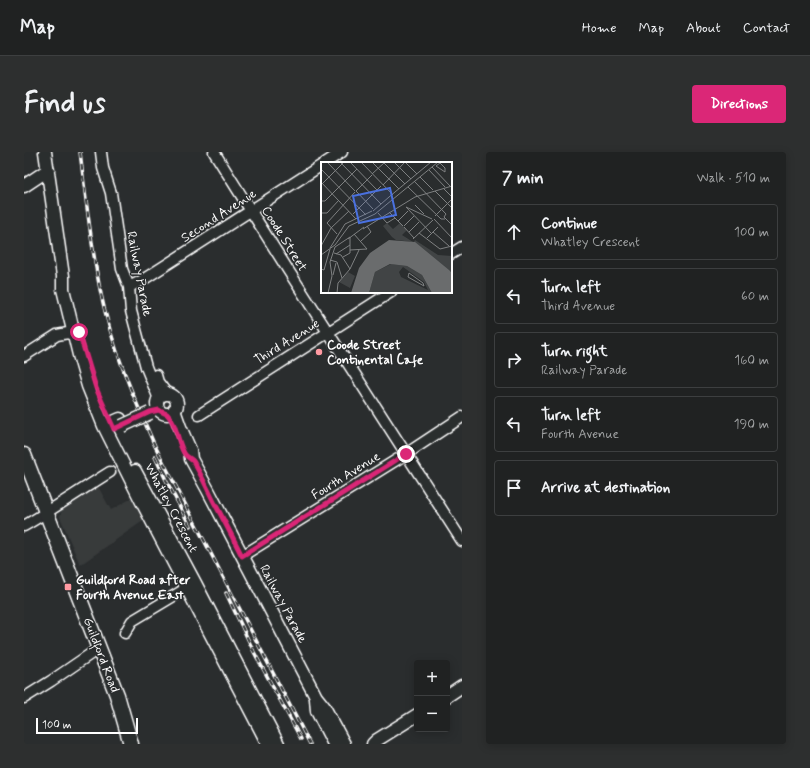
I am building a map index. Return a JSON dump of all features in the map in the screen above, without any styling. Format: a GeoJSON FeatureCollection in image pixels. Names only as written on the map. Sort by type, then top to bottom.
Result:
{"type":"FeatureCollection","features":[{"type":"Feature","properties":{"kind":"highway","name":"Guildford Road"},"geometry":{"type":"LineString","coordinates":[[24,455],[117,695],[131,744]]}},
{"type":"Feature","properties":{"kind":"main road","name":"Whatley Crescent"},"geometry":{"type":"LineString","coordinates":[[46,152],[63,276],[63,289],[74,330],[83,348],[96,388],[113,426],[268,744]]}},
{"type":"Feature","properties":{"kind":"main road"},"geometry":{"type":"LineString","coordinates":[[24,186],[48,170]]}},
{"type":"Feature","properties":{"kind":"main road"},"geometry":{"type":"LineString","coordinates":[[113,426],[160,406]]}},
{"type":"Feature","properties":{"kind":"main road","name":"Railway Parade"},"geometry":{"type":"LineString","coordinates":[[160,406],[174,425],[183,452],[191,459],[316,697],[324,707],[344,744]]}},
{"type":"Feature","properties":{"kind":"main road","name":"Whatley Crescent"},"geometry":{"type":"LineString","coordinates":[[191,585],[278,744]]}},
{"type":"Feature","properties":{"kind":"main road"},"geometry":{"type":"LineString","coordinates":[[450,694],[462,686]]}},
{"type":"Feature","properties":{"kind":"main road","name":"Railway Parade"},"geometry":{"type":"LineString","coordinates":[[316,697],[317,711],[334,744]]}},
{"type":"Feature","properties":{"kind":"main road"},"geometry":{"type":"LineString","coordinates":[[362,744],[366,742],[375,742],[414,717]]}},
{"type":"Feature","properties":{"kind":"street","name":"Railway Parade"},"geometry":{"type":"LineString","coordinates":[[101,152],[103,168],[111,193],[122,269],[131,286]]}},
{"type":"Feature","properties":{"kind":"street","name":"Railway Parade"},"geometry":{"type":"LineString","coordinates":[[108,152],[109,170],[117,191],[126,262],[131,286],[131,311],[146,367],[160,406]]}},
{"type":"Feature","properties":{"kind":"street","name":"Coode Street"},"geometry":{"type":"LineString","coordinates":[[214,152],[462,541]]}},
{"type":"Feature","properties":{"kind":"street"},"geometry":{"type":"LineString","coordinates":[[327,162],[342,152]]}},
{"type":"Feature","properties":{"kind":"street","name":"Second Avenue"},"geometry":{"type":"LineString","coordinates":[[131,286],[321,166]]}},
{"type":"Feature","properties":{"kind":"street"},"geometry":{"type":"LineString","coordinates":[[452,253],[462,246]]}},
{"type":"Feature","properties":{"kind":"street","name":"Third Avenue"},"geometry":{"type":"LineString","coordinates":[[198,415],[389,293]]}},
{"type":"Feature","properties":{"kind":"street"},"geometry":{"type":"LineString","coordinates":[[24,356],[57,335],[74,330]]}},
{"type":"Feature","properties":{"kind":"street","name":"Fourth Avenue"},"geometry":{"type":"LineString","coordinates":[[242,556],[406,454],[462,417]]}},
{"type":"Feature","properties":{"kind":"street"},"geometry":{"type":"LineString","coordinates":[[24,526],[110,472]]}},
{"type":"Feature","properties":{"kind":"street"},"geometry":{"type":"LineString","coordinates":[[126,633],[132,621],[191,585]]}},
{"type":"Feature","properties":{"kind":"street"},"geometry":{"type":"LineString","coordinates":[[24,698],[92,653],[99,650]]}},
{"type":"Feature","properties":{"kind":"shaded area"},"geometry":{"type":"Polygon","coordinates":[[[95,481],[111,510],[132,498],[143,521],[80,565],[60,517],[64,500],[95,481]]]}},
{"type":"Feature","properties":{"kind":"railway"},"geometry":{"type":"LineString","coordinates":[[80,152],[97,276],[111,333],[131,390],[155,446],[310,744]]}},
{"type":"Feature","properties":{"kind":"railway"},"geometry":{"type":"LineString","coordinates":[[155,457],[190,526]]}},
{"type":"Feature","properties":{"kind":"railway"},"geometry":{"type":"LineString","coordinates":[[226,593],[254,652],[301,739]]}},
{"type":"Feature","properties":{"kind":"place","name":"Coode Street Continental Cafe"},"geometry":{"type":"Point","coordinates":[319,352]}},
{"type":"Feature","properties":{"kind":"place","name":"Guildford Road after Fourth Avenue East"},"geometry":{"type":"Point","coordinates":[68,587]}},
{"type":"Feature","properties":{"kind":"route"},"geometry":{"type":"LineString","coordinates":[[79,332],[96,388],[107,410],[114,429],[150,412],[159,410],[166,414],[174,425],[183,452],[191,459],[242,556],[406,454]]}}]}
